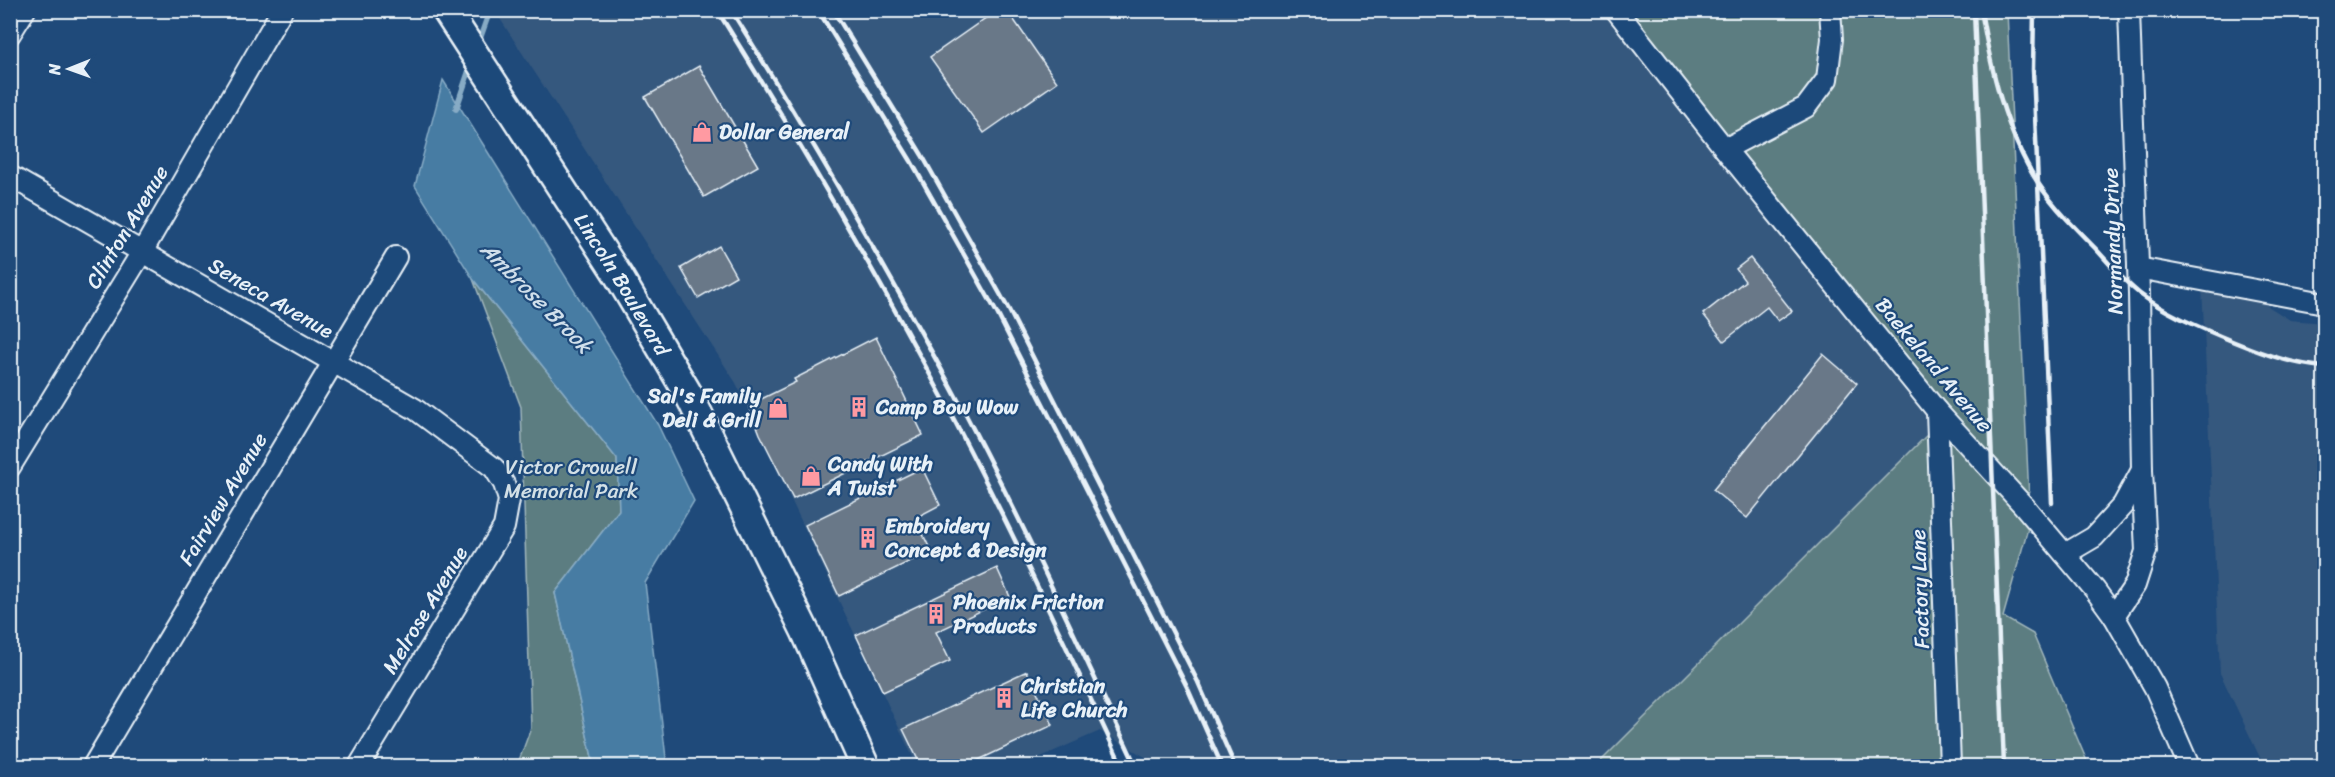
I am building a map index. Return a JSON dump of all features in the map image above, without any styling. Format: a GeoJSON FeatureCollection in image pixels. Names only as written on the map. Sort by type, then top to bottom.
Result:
{"type":"FeatureCollection","features":[{"type":"Feature","properties":{"kind":"main road","name":"Lincoln Boulevard"},"geometry":{"type":"LineString","coordinates":[[451,19],[618,275],[690,397],[805,631],[865,766]]}},
{"type":"Feature","properties":{"kind":"street"},"geometry":{"type":"LineString","coordinates":[[10,34],[25,10]]}},
{"type":"Feature","properties":{"kind":"street","name":"Clinton Avenue"},"geometry":{"type":"LineString","coordinates":[[10,467],[142,252],[282,10]]}},
{"type":"Feature","properties":{"kind":"street","name":"Baekeland Avenue"},"geometry":{"type":"LineString","coordinates":[[1616,10],[1937,411],[2024,506],[2114,616],[2155,688],[2189,766]]}},
{"type":"Feature","properties":{"kind":"street"},"geometry":{"type":"LineString","coordinates":[[1725,149],[1806,107],[1827,79],[1832,39],[1830,10]]}},
{"type":"Feature","properties":{"kind":"street","name":"Normandy Drive"},"geometry":{"type":"LineString","coordinates":[[2114,616],[2134,585],[2146,551],[2129,10]]}},
{"type":"Feature","properties":{"kind":"street","name":"Seneca Avenue"},"geometry":{"type":"LineString","coordinates":[[10,176],[414,409],[494,468],[498,474]]}},
{"type":"Feature","properties":{"kind":"street","name":"Fairview Avenue"},"geometry":{"type":"LineString","coordinates":[[93,766],[396,257]]}},
{"type":"Feature","properties":{"kind":"street"},"geometry":{"type":"LineString","coordinates":[[2138,268],[2325,303]]}},
{"type":"Feature","properties":{"kind":"street","name":"Factory Lane"},"geometry":{"type":"LineString","coordinates":[[1937,411],[1950,766]]}},
{"type":"Feature","properties":{"kind":"street"},"geometry":{"type":"LineString","coordinates":[[2065,554],[2094,537],[2122,505],[2142,470]]}},
{"type":"Feature","properties":{"kind":"street","name":"Melrose Avenue"},"geometry":{"type":"LineString","coordinates":[[359,766],[504,527],[509,500],[498,474]]}},
{"type":"Feature","properties":{"kind":"shaded area"},"geometry":{"type":"Polygon","coordinates":[[[495,11],[1611,11],[1946,416],[1596,766],[1462,766],[1453,759],[1444,766],[1161,766],[1100,731],[1020,766],[917,766],[736,383],[495,11]]]}},
{"type":"Feature","properties":{"kind":"shaded area"},"geometry":{"type":"Polygon","coordinates":[[[2201,264],[2290,320],[2324,323],[2324,766],[2264,766],[2220,673],[2201,264]]]}},
{"type":"Feature","properties":{"kind":"green space"},"geometry":{"type":"Polygon","coordinates":[[[1611,11],[2007,11],[2030,521],[2003,617],[2033,634],[2089,766],[1596,766],[1946,416],[1611,11]]]}},
{"type":"Feature","properties":{"kind":"green space","name":"Victor Crowell Memorial Park"},"geometry":{"type":"Polygon","coordinates":[[[473,279],[617,459],[619,510],[555,593],[594,766],[517,766],[531,728],[521,407],[473,279]]]}},
{"type":"Feature","properties":{"kind":"water"},"geometry":{"type":"Polygon","coordinates":[[[443,80],[658,425],[694,501],[645,583],[667,766],[594,766],[555,593],[619,510],[617,459],[473,279],[415,186],[443,80]]]}},
{"type":"Feature","properties":{"kind":"building"},"geometry":{"type":"Polygon","coordinates":[[[983,10],[1007,10],[1057,82],[984,133],[930,57],[987,17],[983,10]]]}},
{"type":"Feature","properties":{"kind":"building","name":"Dollar General"},"geometry":{"type":"Polygon","coordinates":[[[699,66],[758,166],[704,197],[645,97],[699,66]]]}},
{"type":"Feature","properties":{"kind":"building"},"geometry":{"type":"Polygon","coordinates":[[[719,246],[736,276],[698,298],[681,268],[719,246]]]}},
{"type":"Feature","properties":{"kind":"building"},"geometry":{"type":"Polygon","coordinates":[[[1750,258],[1792,311],[1778,321],[1767,307],[1724,341],[1703,314],[1745,281],[1736,269],[1750,258]]]}},
{"type":"Feature","properties":{"kind":"building","name":"Camp Bow Wow"},"geometry":{"type":"Polygon","coordinates":[[[876,337],[923,435],[793,499],[760,434],[749,405],[796,382],[794,379],[876,337]]]}},
{"type":"Feature","properties":{"kind":"building"},"geometry":{"type":"Polygon","coordinates":[[[1823,354],[1857,383],[1747,518],[1713,490],[1823,354]]]}},
{"type":"Feature","properties":{"kind":"building","name":"Embroidery Concept & Design"},"geometry":{"type":"Polygon","coordinates":[[[922,468],[940,505],[915,518],[931,551],[839,596],[805,525],[922,468]]]}},
{"type":"Feature","properties":{"kind":"building","name":"Phoenix Friction Products"},"geometry":{"type":"Polygon","coordinates":[[[997,568],[1010,597],[936,632],[950,661],[883,692],[856,635],[997,568]]]}},
{"type":"Feature","properties":{"kind":"building","name":"Christian Life Church"},"geometry":{"type":"Polygon","coordinates":[[[1027,671],[1053,725],[966,766],[921,766],[903,729],[1027,671]]]}},
{"type":"Feature","properties":{"kind":"waterway","name":"Ambrose Brook"},"geometry":{"type":"LineString","coordinates":[[478,44],[490,10]]}},
{"type":"Feature","properties":{"kind":"waterway","name":"Ambrose Brook"},"geometry":{"type":"LineString","coordinates":[[456,109],[471,65]]}},
{"type":"Feature","properties":{"kind":"railway"},"geometry":{"type":"LineString","coordinates":[[717,10],[888,297],[941,395],[1012,533],[1122,766]]}},
{"type":"Feature","properties":{"kind":"railway"},"geometry":{"type":"LineString","coordinates":[[731,10],[844,197],[951,387],[1023,528],[1136,766]]}},
{"type":"Feature","properties":{"kind":"railway"},"geometry":{"type":"LineString","coordinates":[[818,10],[911,161],[997,313],[1187,687],[1222,766]]}},
{"type":"Feature","properties":{"kind":"railway"},"geometry":{"type":"LineString","coordinates":[[833,10],[922,155],[1008,308],[1198,682],[1235,766]]}},
{"type":"Feature","properties":{"kind":"railway"},"geometry":{"type":"LineString","coordinates":[[1974,10],[2004,766]]}},
{"type":"Feature","properties":{"kind":"railway"},"geometry":{"type":"LineString","coordinates":[[1981,10],[1989,55],[2001,100],[2026,163],[2058,209],[2122,278],[2149,300],[2199,327],[2271,356],[2324,367]]}},
{"type":"Feature","properties":{"kind":"railway"},"geometry":{"type":"LineString","coordinates":[[2034,10],[2033,70],[2052,503]]}},
{"type":"Feature","properties":{"kind":"place","name":"Dollar General"},"geometry":{"type":"Point","coordinates":[702,132]}},
{"type":"Feature","properties":{"kind":"place","name":"Camp Bow Wow"},"geometry":{"type":"Point","coordinates":[859,407]}},
{"type":"Feature","properties":{"kind":"place","name":"Sal's Family Deli & Grill"},"geometry":{"type":"Point","coordinates":[778,408]}},
{"type":"Feature","properties":{"kind":"place","name":"Candy With A Twist"},"geometry":{"type":"Point","coordinates":[811,476]}},
{"type":"Feature","properties":{"kind":"place","name":"Embroidery Concept & Design"},"geometry":{"type":"Point","coordinates":[868,538]}},
{"type":"Feature","properties":{"kind":"place","name":"Phoenix Friction Products"},"geometry":{"type":"Point","coordinates":[936,614]}},
{"type":"Feature","properties":{"kind":"place","name":"Christian Life Church"},"geometry":{"type":"Point","coordinates":[1004,698]}}]}
